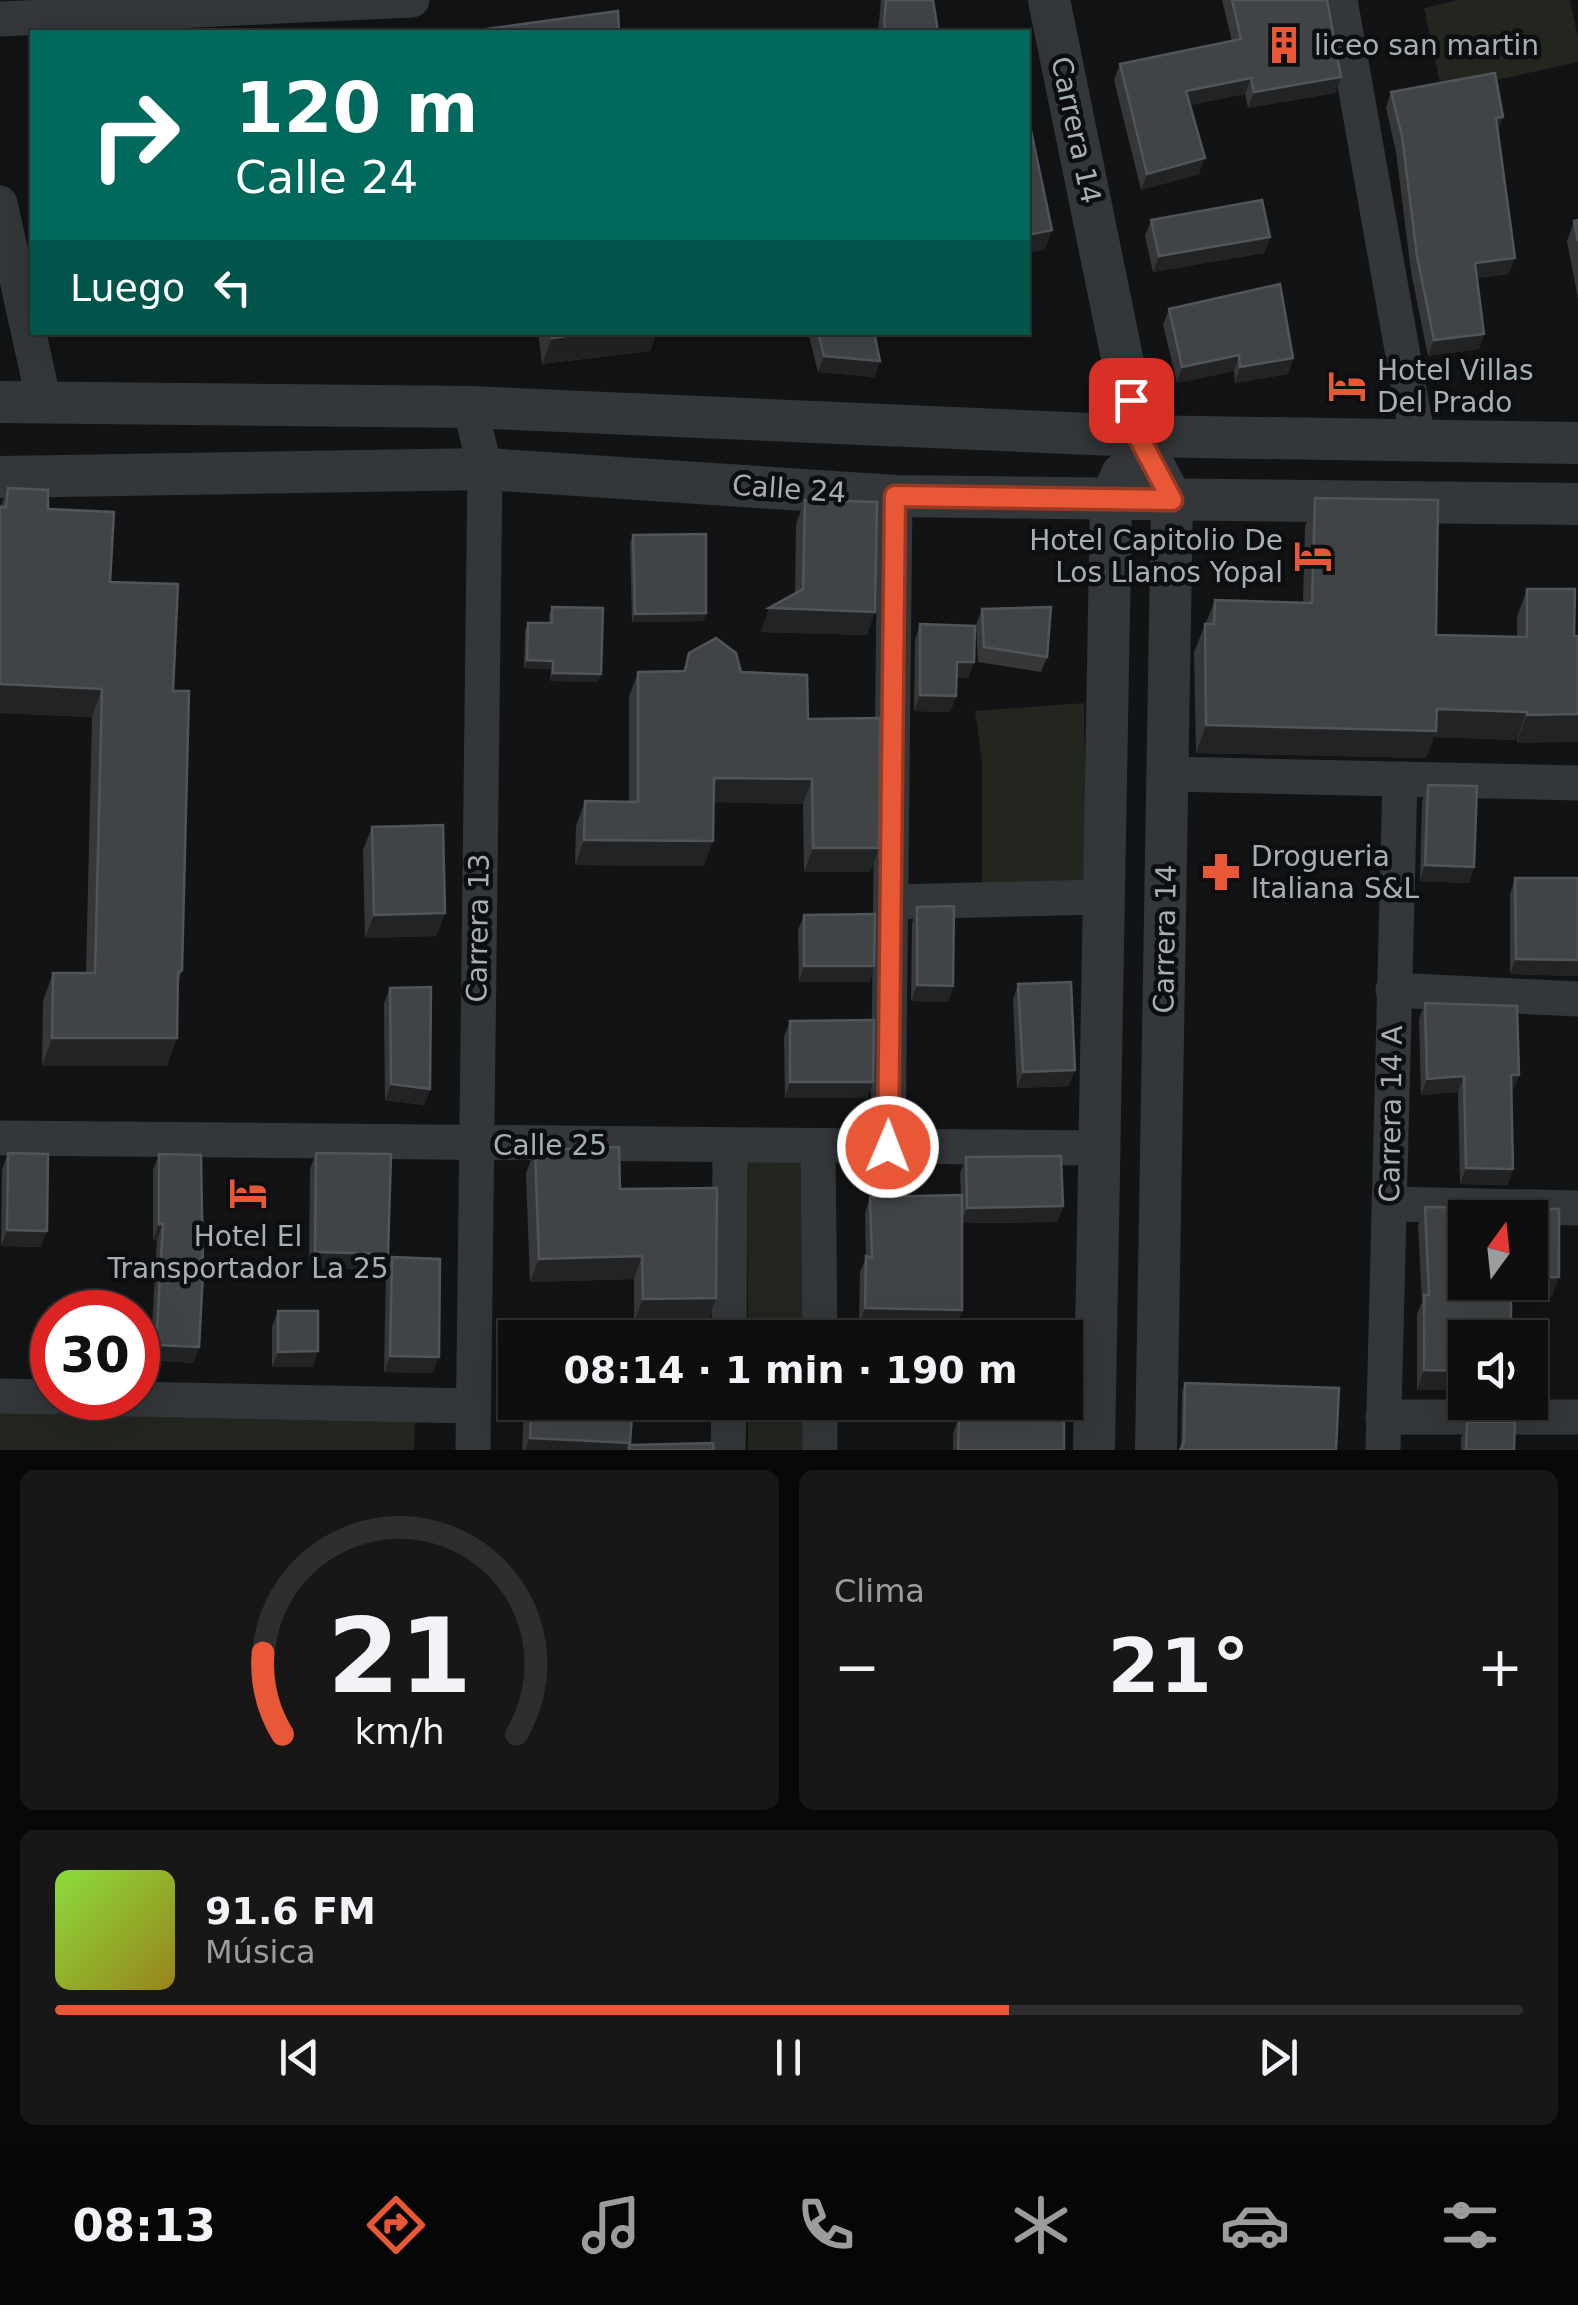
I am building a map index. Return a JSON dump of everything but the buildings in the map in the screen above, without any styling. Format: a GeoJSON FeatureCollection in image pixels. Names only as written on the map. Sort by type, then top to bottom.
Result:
{"type":"FeatureCollection","features":[{"type":"Feature","properties":{"kind":"street"},"geometry":{"type":"LineString","coordinates":[[0,19],[412,0]]}},
{"type":"Feature","properties":{"kind":"street","name":"Carrera 14"},"geometry":{"type":"LineString","coordinates":[[1049,0],[1138,436],[1172,500],[1156,1450]]}},
{"type":"Feature","properties":{"kind":"street"},"geometry":{"type":"LineString","coordinates":[[1340,0],[1418,440]]}},
{"type":"Feature","properties":{"kind":"street"},"geometry":{"type":"LineString","coordinates":[[0,203],[44,402]]}},
{"type":"Feature","properties":{"kind":"street"},"geometry":{"type":"LineString","coordinates":[[0,402],[470,407],[1138,436],[1578,443]]}},
{"type":"Feature","properties":{"kind":"street","name":"Carrera 13"},"geometry":{"type":"LineString","coordinates":[[470,407],[485,469],[473,1450]]}},
{"type":"Feature","properties":{"kind":"street"},"geometry":{"type":"LineString","coordinates":[[1094,1450],[1111,500],[1138,436]]}},
{"type":"Feature","properties":{"kind":"street","name":"Calle 24"},"geometry":{"type":"LineString","coordinates":[[0,477],[485,469],[895,496],[1578,504]]}},
{"type":"Feature","properties":{"kind":"street"},"geometry":{"type":"LineString","coordinates":[[888,1147],[895,496]]}},
{"type":"Feature","properties":{"kind":"street"},"geometry":{"type":"LineString","coordinates":[[1168,774],[1578,783]]}},
{"type":"Feature","properties":{"kind":"street","name":"Carrera 14 A"},"geometry":{"type":"LineString","coordinates":[[1383,1434],[1400,779]]}},
{"type":"Feature","properties":{"kind":"street"},"geometry":{"type":"LineString","coordinates":[[890,902],[1104,897]]}},
{"type":"Feature","properties":{"kind":"street"},"geometry":{"type":"LineString","coordinates":[[1393,990],[1578,999]]}},
{"type":"Feature","properties":{"kind":"street","name":"Calle 25"},"geometry":{"type":"LineString","coordinates":[[0,1138],[1100,1148]]}},
{"type":"Feature","properties":{"kind":"street"},"geometry":{"type":"LineString","coordinates":[[729,1320],[730,1146]]}},
{"type":"Feature","properties":{"kind":"street"},"geometry":{"type":"LineString","coordinates":[[818,1147],[820,1320]]}},
{"type":"Feature","properties":{"kind":"street"},"geometry":{"type":"LineString","coordinates":[[1390,1204],[1578,1208]]}},
{"type":"Feature","properties":{"kind":"street"},"geometry":{"type":"LineString","coordinates":[[0,1396],[30,1397]]}},
{"type":"Feature","properties":{"kind":"street"},"geometry":{"type":"LineString","coordinates":[[160,1400],[473,1406]]}},
{"type":"Feature","properties":{"kind":"street"},"geometry":{"type":"LineString","coordinates":[[1383,1434],[1578,1417]]}},
{"type":"Feature","properties":{"kind":"street"},"geometry":{"type":"LineString","coordinates":[[728,1450],[729,1420]]}},
{"type":"Feature","properties":{"kind":"street"},"geometry":{"type":"LineString","coordinates":[[820,1420],[820,1450]]}},
{"type":"Feature","properties":{"kind":"shaded area"},"geometry":{"type":"Polygon","coordinates":[[[1458,0],[1570,0],[1578,38],[1578,62],[1442,92],[1424,8],[1458,0]]]}},
{"type":"Feature","properties":{"kind":"shaded area"},"geometry":{"type":"Polygon","coordinates":[[[1084,703],[1087,887],[982,883],[982,761],[975,711],[1084,703]]]}},
{"type":"Feature","properties":{"kind":"shaded area"},"geometry":{"type":"Polygon","coordinates":[[[747,1157],[809,1158],[811,1320],[748,1320],[747,1157]]]}},
{"type":"Feature","properties":{"kind":"shaded area"},"geometry":{"type":"Polygon","coordinates":[[[0,1408],[30,1409],[30,1420],[160,1420],[160,1412],[415,1418],[414,1450],[0,1450],[0,1408]]]}},
{"type":"Feature","properties":{"kind":"shaded area"},"geometry":{"type":"Polygon","coordinates":[[[748,1420],[812,1420],[812,1450],[748,1450],[748,1420]]]}},
{"type":"Feature","properties":{"kind":"place","name":"liceo san martin"},"geometry":{"type":"Point","coordinates":[1284,45]}},
{"type":"Feature","properties":{"kind":"place","name":"Hotel Villas Del Prado"},"geometry":{"type":"Point","coordinates":[1347,386]}},
{"type":"Feature","properties":{"kind":"place","name":"Hotel Capitolio De Los Llanos Yopal"},"geometry":{"type":"Point","coordinates":[1313,556]}},
{"type":"Feature","properties":{"kind":"place","name":"Drogueria Italiana S&L"},"geometry":{"type":"Point","coordinates":[1221,872]}},
{"type":"Feature","properties":{"kind":"place","name":"Hotel El Transportador La 25"},"geometry":{"type":"Point","coordinates":[248,1193]}},
{"type":"Feature","properties":{"kind":"route"},"geometry":{"type":"LineString","coordinates":[[888,1147],[895,496],[1172,500],[1138,436],[1131,400]]}}]}
